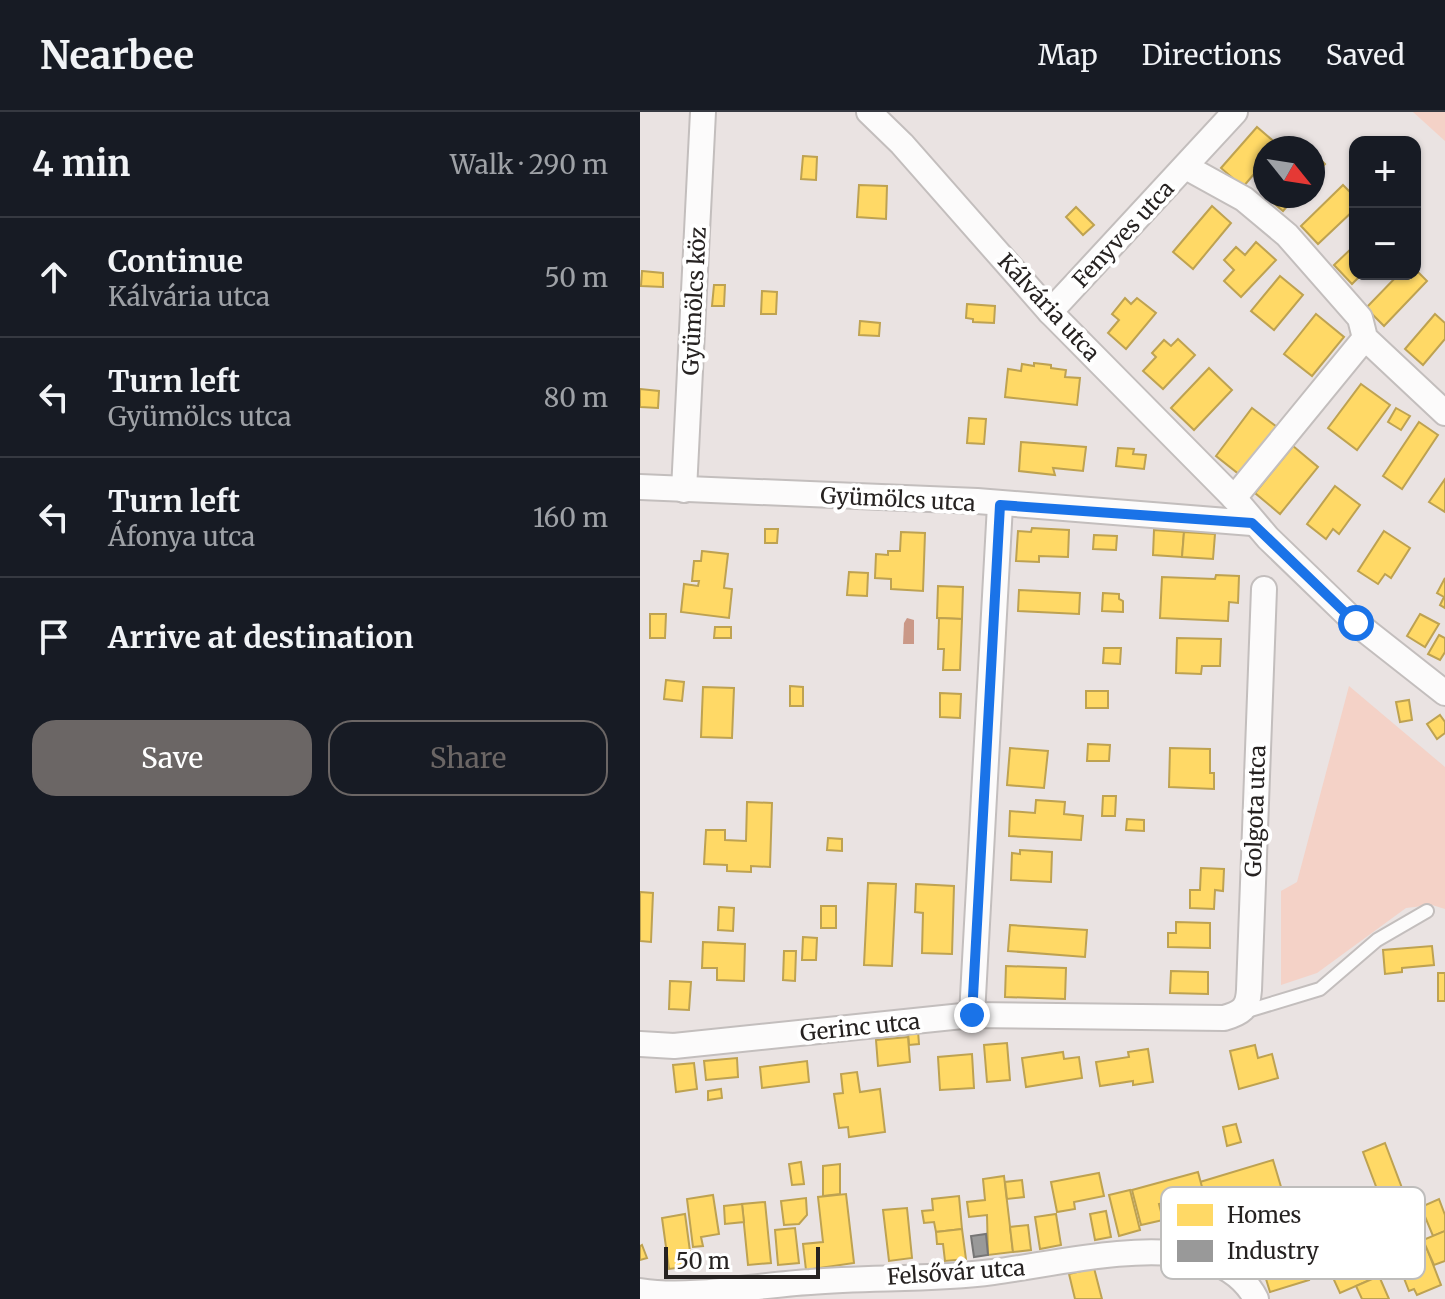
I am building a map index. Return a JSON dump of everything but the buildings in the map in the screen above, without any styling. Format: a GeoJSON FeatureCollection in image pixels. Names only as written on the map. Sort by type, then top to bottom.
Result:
{"type":"FeatureCollection","features":[{"type":"Feature","properties":{"kind":"street","name":"Gyümölcs köz"},"geometry":{"type":"LineString","coordinates":[[684,490],[703,112]]}},
{"type":"Feature","properties":{"kind":"street","name":"Kálvária utca"},"geometry":{"type":"LineString","coordinates":[[869,112],[902,144],[1050,312],[1234,498],[1252,523]]}},
{"type":"Feature","properties":{"kind":"street"},"geometry":{"type":"LineString","coordinates":[[1186,167],[1235,112]]}},
{"type":"Feature","properties":{"kind":"street","name":"Fenyves utca"},"geometry":{"type":"LineString","coordinates":[[1050,312],[1186,167],[1244,199],[1287,235],[1360,318],[1365,338],[1445,413]]}},
{"type":"Feature","properties":{"kind":"street"},"geometry":{"type":"LineString","coordinates":[[1234,498],[1365,338]]}},
{"type":"Feature","properties":{"kind":"street","name":"Gyümölcs utca"},"geometry":{"type":"LineString","coordinates":[[640,487],[977,501],[1252,523]]}},
{"type":"Feature","properties":{"kind":"street"},"geometry":{"type":"LineString","coordinates":[[972,1015],[1000,505]]}},
{"type":"Feature","properties":{"kind":"street"},"geometry":{"type":"LineString","coordinates":[[1252,523],[1356,623],[1445,693]]}},
{"type":"Feature","properties":{"kind":"street","name":"Golgota utca"},"geometry":{"type":"LineString","coordinates":[[1232,1015],[1248,1003],[1264,589]]}},
{"type":"Feature","properties":{"kind":"street","name":"Gerinc utca"},"geometry":{"type":"LineString","coordinates":[[640,1044],[674,1046],[972,1015],[1232,1015]]}},
{"type":"Feature","properties":{"kind":"street","name":"Felsővár utca"},"geometry":{"type":"LineString","coordinates":[[640,1291],[678,1294],[764,1285],[988,1272],[1122,1255],[1161,1254]]}},
{"type":"Feature","properties":{"kind":"street","name":"Felsővár utca"},"geometry":{"type":"LineString","coordinates":[[1241,1279],[1251,1288],[1256,1299]]}},
{"type":"Feature","properties":{"kind":"lane"},"geometry":{"type":"LineString","coordinates":[[1232,1015],[1320,989],[1377,940],[1427,911]]}},
{"type":"Feature","properties":{"kind":"shaded area"},"geometry":{"type":"Polygon","coordinates":[[[1413,112],[1445,112],[1445,141],[1413,112]]]}},
{"type":"Feature","properties":{"kind":"shaded area"},"geometry":{"type":"Polygon","coordinates":[[[907,618],[914,620],[914,644],[903,644],[907,618]]]}},
{"type":"Feature","properties":{"kind":"shaded area"},"geometry":{"type":"Polygon","coordinates":[[[1349,686],[1445,767],[1445,909],[1432,905],[1406,908],[1317,973],[1281,985],[1281,891],[1297,882],[1349,686]]]}},
{"type":"Feature","properties":{"kind":"route"},"geometry":{"type":"LineString","coordinates":[[972,1015],[1000,505],[1252,523],[1356,623]]}}]}
